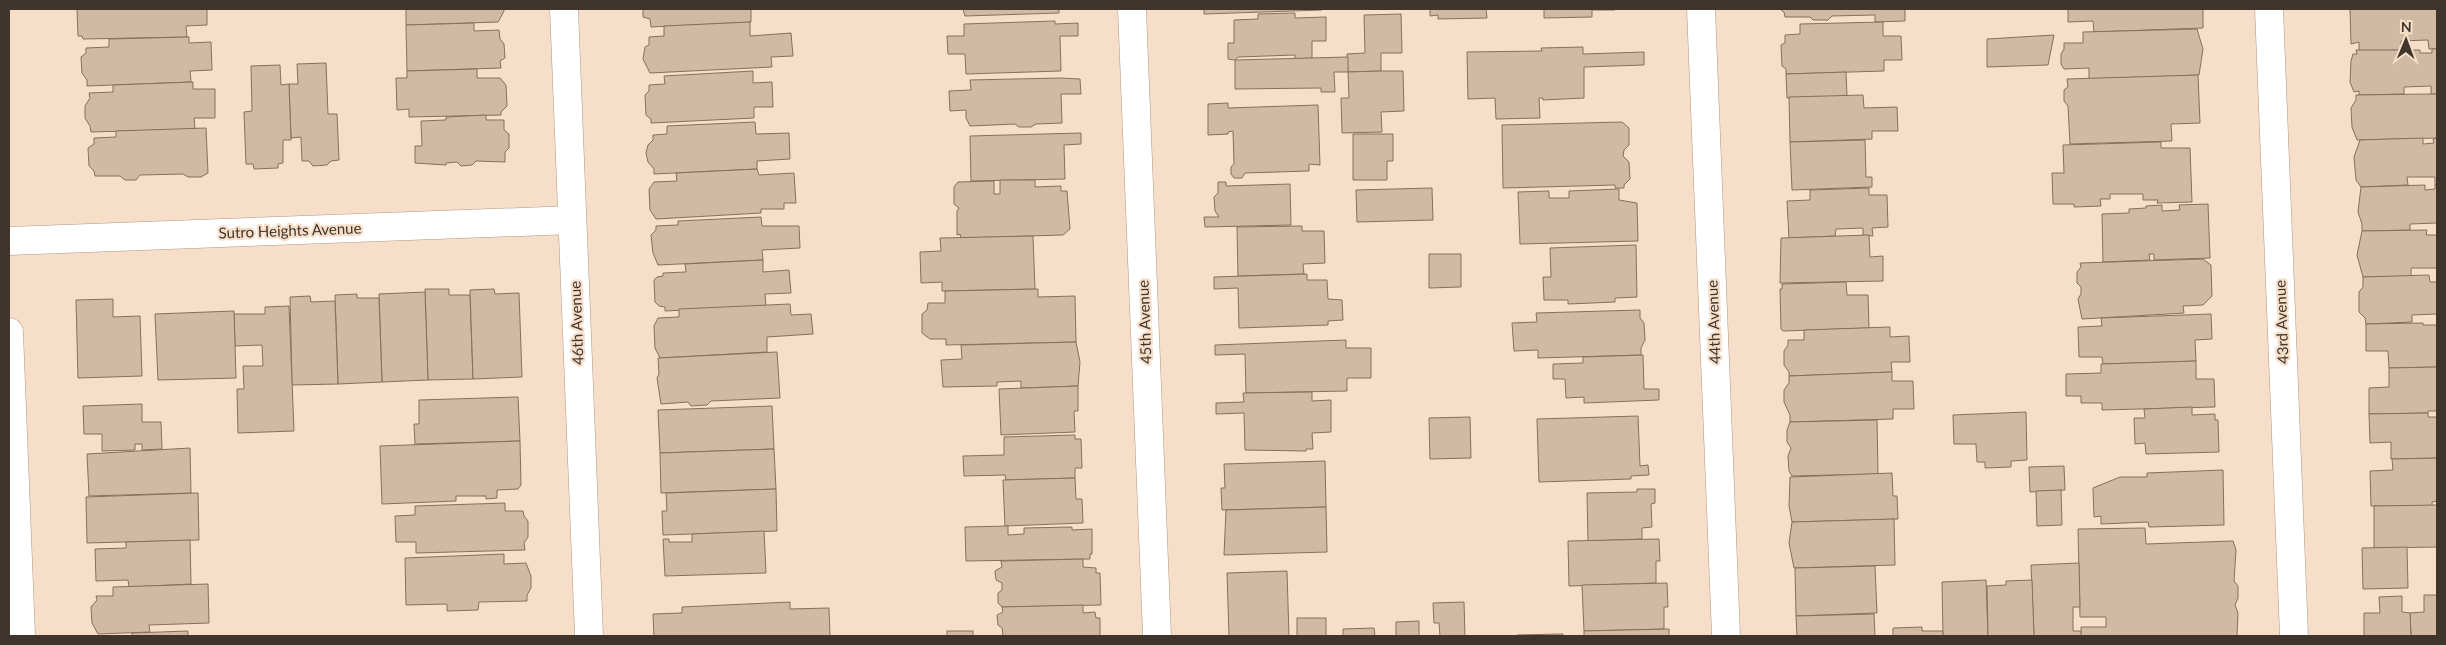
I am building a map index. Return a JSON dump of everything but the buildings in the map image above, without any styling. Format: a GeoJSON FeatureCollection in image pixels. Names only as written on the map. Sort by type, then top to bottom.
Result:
{"type":"FeatureCollection","features":[{"type":"Feature","properties":{"kind":"street","name":"46th Avenue"},"geometry":{"type":"LineString","coordinates":[[564,9],[589,636]]}},
{"type":"Feature","properties":{"kind":"street","name":"45th Avenue"},"geometry":{"type":"LineString","coordinates":[[1132,9],[1157,636]]}},
{"type":"Feature","properties":{"kind":"street","name":"44th Avenue"},"geometry":{"type":"LineString","coordinates":[[1701,9],[1726,636]]}},
{"type":"Feature","properties":{"kind":"street","name":"43rd Avenue"},"geometry":{"type":"LineString","coordinates":[[2268,9],[2294,636]]}},
{"type":"Feature","properties":{"kind":"street","name":"Sutro Heights Avenue"},"geometry":{"type":"LineString","coordinates":[[9,241],[572,220]]}},
{"type":"Feature","properties":{"kind":"street"},"geometry":{"type":"LineString","coordinates":[[9,332],[21,636]]}}]}
